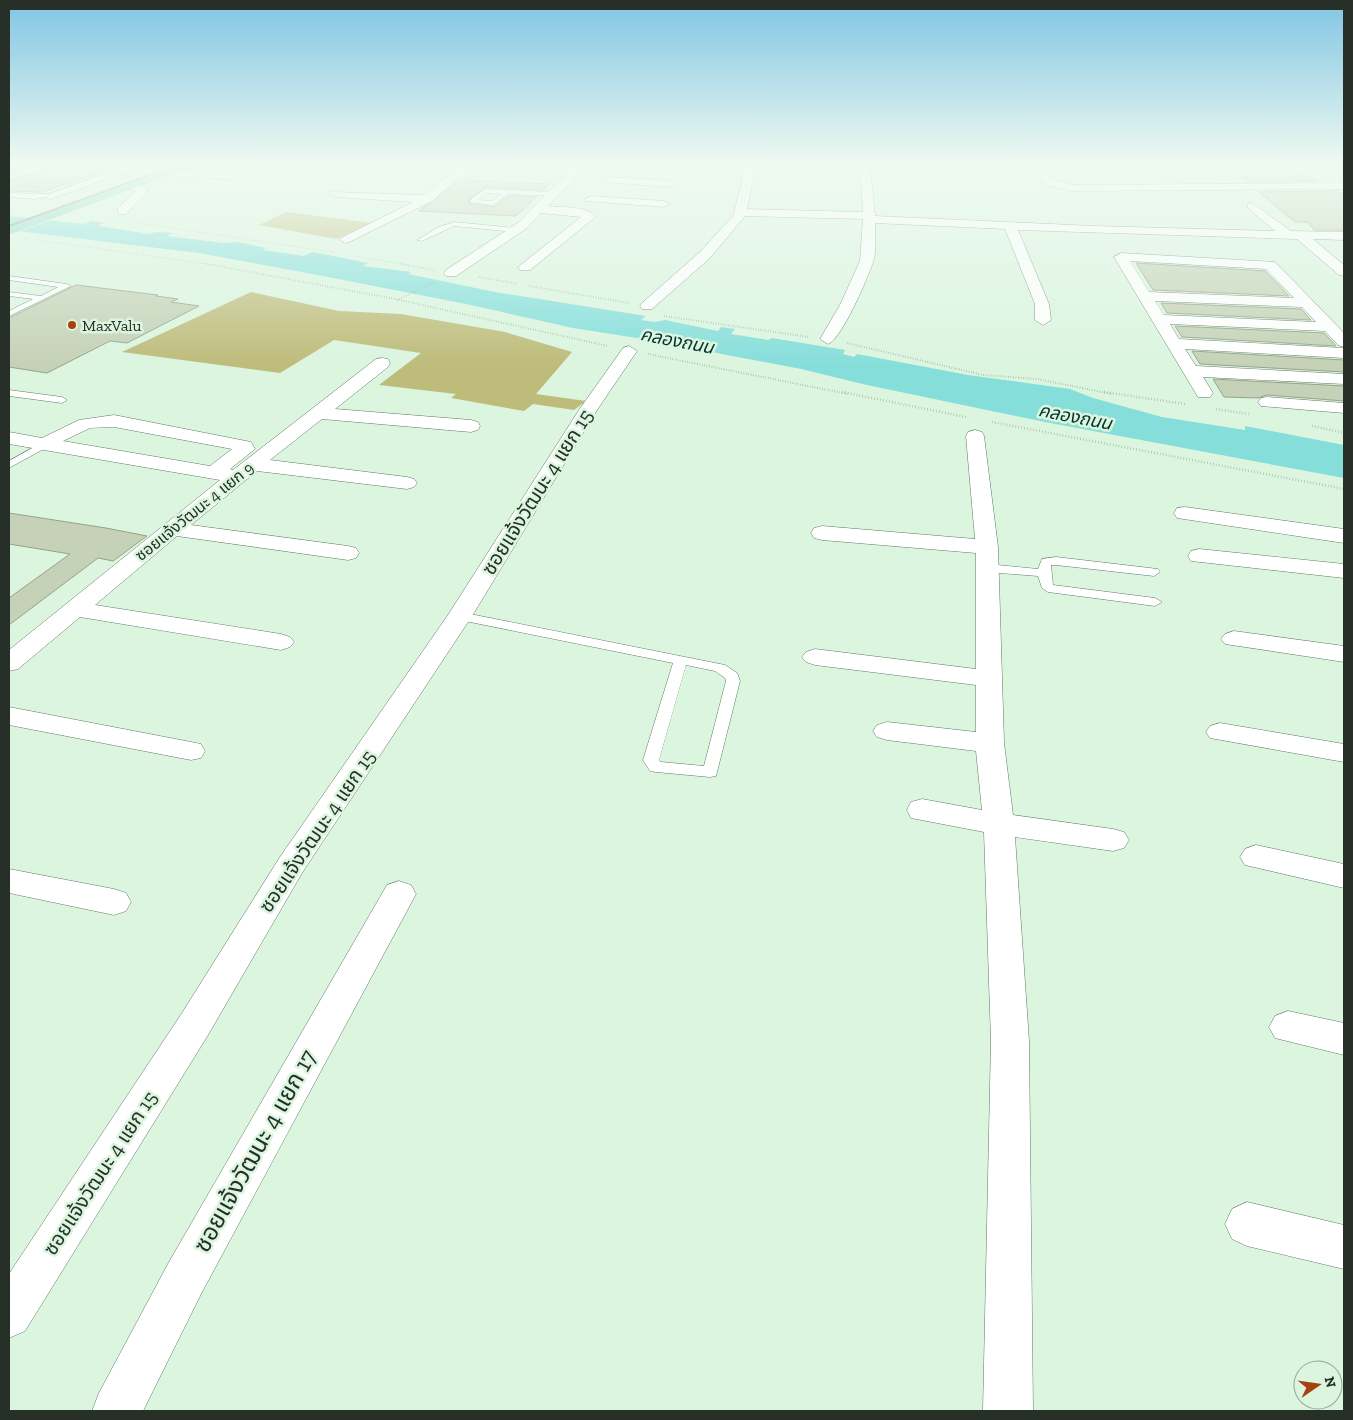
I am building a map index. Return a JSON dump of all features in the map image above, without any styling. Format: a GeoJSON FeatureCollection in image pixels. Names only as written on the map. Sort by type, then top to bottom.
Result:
{"type":"FeatureCollection","features":[{"type":"Feature","properties":{"kind":"street"},"geometry":{"type":"LineString","coordinates":[[345,239],[361,232]]}},
{"type":"Feature","properties":{"kind":"street"},"geometry":{"type":"LineString","coordinates":[[446,276],[512,232]]}},
{"type":"Feature","properties":{"kind":"street"},"geometry":{"type":"LineString","coordinates":[[525,267],[569,232]]}},
{"type":"Feature","properties":{"kind":"street"},"geometry":{"type":"LineString","coordinates":[[647,306],[727,232]]}},
{"type":"Feature","properties":{"kind":"street"},"geometry":{"type":"LineString","coordinates":[[828,339],[847,305],[866,260],[868,232]]}},
{"type":"Feature","properties":{"kind":"street"},"geometry":{"type":"LineString","coordinates":[[1013,232],[1042,304],[1043,320]]}},
{"type":"Feature","properties":{"kind":"street"},"geometry":{"type":"LineString","coordinates":[[1180,232],[1201,260]]}},
{"type":"Feature","properties":{"kind":"street"},"geometry":{"type":"LineString","coordinates":[[1190,232],[1344,236]]}},
{"type":"Feature","properties":{"kind":"street"},"geometry":{"type":"LineString","coordinates":[[1290,232],[1344,272]]}},
{"type":"Feature","properties":{"kind":"street"},"geometry":{"type":"LineString","coordinates":[[1207,400],[1121,257],[1269,264],[1344,342]]}},
{"type":"Feature","properties":{"kind":"street"},"geometry":{"type":"LineString","coordinates":[[1133,276],[1152,276]]}},
{"type":"Feature","properties":{"kind":"street"},"geometry":{"type":"LineString","coordinates":[[1268,281],[1287,282]]}},
{"type":"Feature","properties":{"kind":"street"},"geometry":{"type":"LineString","coordinates":[[1145,296],[1307,303]]}},
{"type":"Feature","properties":{"kind":"street"},"geometry":{"type":"LineString","coordinates":[[1159,319],[1330,327]]}},
{"type":"Feature","properties":{"kind":"street"},"geometry":{"type":"LineString","coordinates":[[1175,344],[1344,352]]}},
{"type":"Feature","properties":{"kind":"street","name":"ซอยแจ้งวัฒนะ 4 แยก 15"},"geometry":{"type":"LineString","coordinates":[[9,1315],[195,1024],[291,865],[460,616],[588,410],[629,351]]}},
{"type":"Feature","properties":{"kind":"street","name":"ซอยแจ้งวัฒนะ 4 แยก 9"},"geometry":{"type":"LineString","coordinates":[[9,663],[244,470],[320,413],[382,363]]}},
{"type":"Feature","properties":{"kind":"street"},"geometry":{"type":"LineString","coordinates":[[1191,371],[1344,379]]}},
{"type":"Feature","properties":{"kind":"street"},"geometry":{"type":"LineString","coordinates":[[1267,402],[1344,408]]}},
{"type":"Feature","properties":{"kind":"street"},"geometry":{"type":"LineString","coordinates":[[320,413],[472,426]]}},
{"type":"Feature","properties":{"kind":"street"},"geometry":{"type":"LineString","coordinates":[[45,444],[82,423],[93,420],[114,421],[244,446],[245,449],[214,472]]}},
{"type":"Feature","properties":{"kind":"street"},"geometry":{"type":"LineString","coordinates":[[978,425],[987,557],[990,743],[998,824],[1010,1041],[1008,1411]]}},
{"type":"Feature","properties":{"kind":"street"},"geometry":{"type":"LineString","coordinates":[[9,438],[214,472],[244,470],[407,484]]}},
{"type":"Feature","properties":{"kind":"street"},"geometry":{"type":"LineString","coordinates":[[1185,513],[1344,536]]}},
{"type":"Feature","properties":{"kind":"street"},"geometry":{"type":"LineString","coordinates":[[171,529],[348,553]]}},
{"type":"Feature","properties":{"kind":"street"},"geometry":{"type":"LineString","coordinates":[[822,533],[987,557]]}},
{"type":"Feature","properties":{"kind":"street"},"geometry":{"type":"LineString","coordinates":[[1199,556],[1344,572]]}},
{"type":"Feature","properties":{"kind":"street"},"geometry":{"type":"LineString","coordinates":[[74,609],[281,642]]}},
{"type":"Feature","properties":{"kind":"street"},"geometry":{"type":"LineString","coordinates":[[1234,639],[1344,654]]}},
{"type":"Feature","properties":{"kind":"street"},"geometry":{"type":"LineString","coordinates":[[815,657],[989,679]]}},
{"type":"Feature","properties":{"kind":"street"},"geometry":{"type":"LineString","coordinates":[[9,716],[191,751]]}},
{"type":"Feature","properties":{"kind":"street"},"geometry":{"type":"LineString","coordinates":[[887,731],[990,743]]}},
{"type":"Feature","properties":{"kind":"street"},"geometry":{"type":"LineString","coordinates":[[1220,732],[1344,753]]}},
{"type":"Feature","properties":{"kind":"street"},"geometry":{"type":"LineString","coordinates":[[922,810],[998,824],[1113,840]]}},
{"type":"Feature","properties":{"kind":"street"},"geometry":{"type":"LineString","coordinates":[[1256,857],[1344,876]]}},
{"type":"Feature","properties":{"kind":"street"},"geometry":{"type":"LineString","coordinates":[[9,881],[114,902]]}},
{"type":"Feature","properties":{"kind":"street","name":"ซอยแจ้งวัฒนะ 4 แยก 17"},"geometry":{"type":"LineString","coordinates":[[117,1411],[185,1278],[399,894]]}},
{"type":"Feature","properties":{"kind":"street"},"geometry":{"type":"LineString","coordinates":[[1288,1027],[1344,1039]]}},
{"type":"Feature","properties":{"kind":"street"},"geometry":{"type":"LineString","coordinates":[[1247,1224],[1344,1247]]}},
{"type":"Feature","properties":{"kind":"lane"},"geometry":{"type":"LineString","coordinates":[[420,240],[434,232]]}},
{"type":"Feature","properties":{"kind":"lane"},"geometry":{"type":"LineString","coordinates":[[9,278],[67,286],[11,311]]}},
{"type":"Feature","properties":{"kind":"lane"},"geometry":{"type":"LineString","coordinates":[[9,294],[43,298]]}},
{"type":"Feature","properties":{"kind":"lane"},"geometry":{"type":"LineString","coordinates":[[9,393],[62,400]]}},
{"type":"Feature","properties":{"kind":"lane"},"geometry":{"type":"LineString","coordinates":[[9,465],[45,444]]}},
{"type":"Feature","properties":{"kind":"lane"},"geometry":{"type":"LineString","coordinates":[[987,557],[1044,573]]}},
{"type":"Feature","properties":{"kind":"lane"},"geometry":{"type":"LineString","coordinates":[[1154,572],[1056,561],[1046,562],[1044,573],[1045,583],[1048,588],[1155,602]]}},
{"type":"Feature","properties":{"kind":"lane"},"geometry":{"type":"LineString","coordinates":[[460,616],[680,662],[720,668],[732,676],[710,772],[656,767],[651,760],[680,662]]}},
{"type":"Feature","properties":{"kind":"path"},"geometry":{"type":"LineString","coordinates":[[195,232],[339,253]]}},
{"type":"Feature","properties":{"kind":"path"},"geometry":{"type":"LineString","coordinates":[[28,239],[88,246],[298,280],[531,327],[629,351],[978,425],[1344,489]]}},
{"type":"Feature","properties":{"kind":"path"},"geometry":{"type":"LineString","coordinates":[[348,254],[446,276],[647,306],[643,312],[828,339],[983,375],[1037,379],[1094,391],[1186,404]]}},
{"type":"Feature","properties":{"kind":"path"},"geometry":{"type":"LineString","coordinates":[[397,300],[446,276]]}},
{"type":"Feature","properties":{"kind":"path"},"geometry":{"type":"LineString","coordinates":[[1207,400],[1251,415]]}},
{"type":"Feature","properties":{"kind":"path"},"geometry":{"type":"LineString","coordinates":[[1308,426],[1344,433]]}},
{"type":"Feature","properties":{"kind":"shaded area"},"geometry":{"type":"Polygon","coordinates":[[[299,232],[351,232],[336,239],[299,232]]]}},
{"type":"Feature","properties":{"kind":"shaded area"},"geometry":{"type":"Polygon","coordinates":[[[251,292],[339,311],[401,314],[505,332],[572,352],[536,394],[586,401],[574,410],[533,404],[524,411],[451,398],[456,394],[379,385],[421,353],[334,340],[280,373],[122,352],[251,292]]]}},
{"type":"Feature","properties":{"kind":"water","name":"คลองถนน"},"geometry":{"type":"Polygon","coordinates":[[[28,232],[173,233],[167,236],[224,243],[237,242],[266,248],[263,250],[304,256],[313,252],[368,263],[363,266],[412,272],[408,274],[495,292],[646,316],[641,320],[655,322],[665,320],[718,331],[721,327],[735,329],[731,334],[768,340],[772,338],[845,350],[843,354],[854,357],[857,354],[968,375],[1070,389],[1093,398],[1162,417],[1245,430],[1245,426],[1344,445],[1344,478],[1045,422],[867,385],[801,369],[643,339],[573,328],[466,304],[199,253],[28,232]]]}},
{"type":"Feature","properties":{"kind":"building"},"geometry":{"type":"Polygon","coordinates":[[[1136,263],[1265,271],[1289,296],[1153,290],[1136,263]]]}},
{"type":"Feature","properties":{"kind":"building"},"geometry":{"type":"Polygon","coordinates":[[[76,285],[158,295],[156,296],[178,299],[171,302],[199,306],[127,343],[110,341],[47,373],[9,367],[9,318],[76,285]]]}},
{"type":"Feature","properties":{"kind":"building"},"geometry":{"type":"Polygon","coordinates":[[[1161,303],[1301,309],[1311,320],[1167,313],[1161,303]]]}},
{"type":"Feature","properties":{"kind":"building"},"geometry":{"type":"Polygon","coordinates":[[[1175,326],[1324,333],[1336,346],[1182,337],[1175,326]]]}},
{"type":"Feature","properties":{"kind":"building"},"geometry":{"type":"Polygon","coordinates":[[[1192,351],[1344,360],[1344,372],[1200,364],[1192,351]]]}},
{"type":"Feature","properties":{"kind":"building"},"geometry":{"type":"Polygon","coordinates":[[[1213,379],[1344,386],[1344,401],[1267,395],[1258,398],[1224,397],[1213,379]]]}},
{"type":"Feature","properties":{"kind":"building"},"geometry":{"type":"Polygon","coordinates":[[[9,513],[147,536],[113,561],[98,558],[9,625],[9,598],[70,554],[9,544],[9,513]]]}},
{"type":"Feature","properties":{"kind":"place","name":"MaxValu"},"geometry":{"type":"Point","coordinates":[72,325]}}]}
